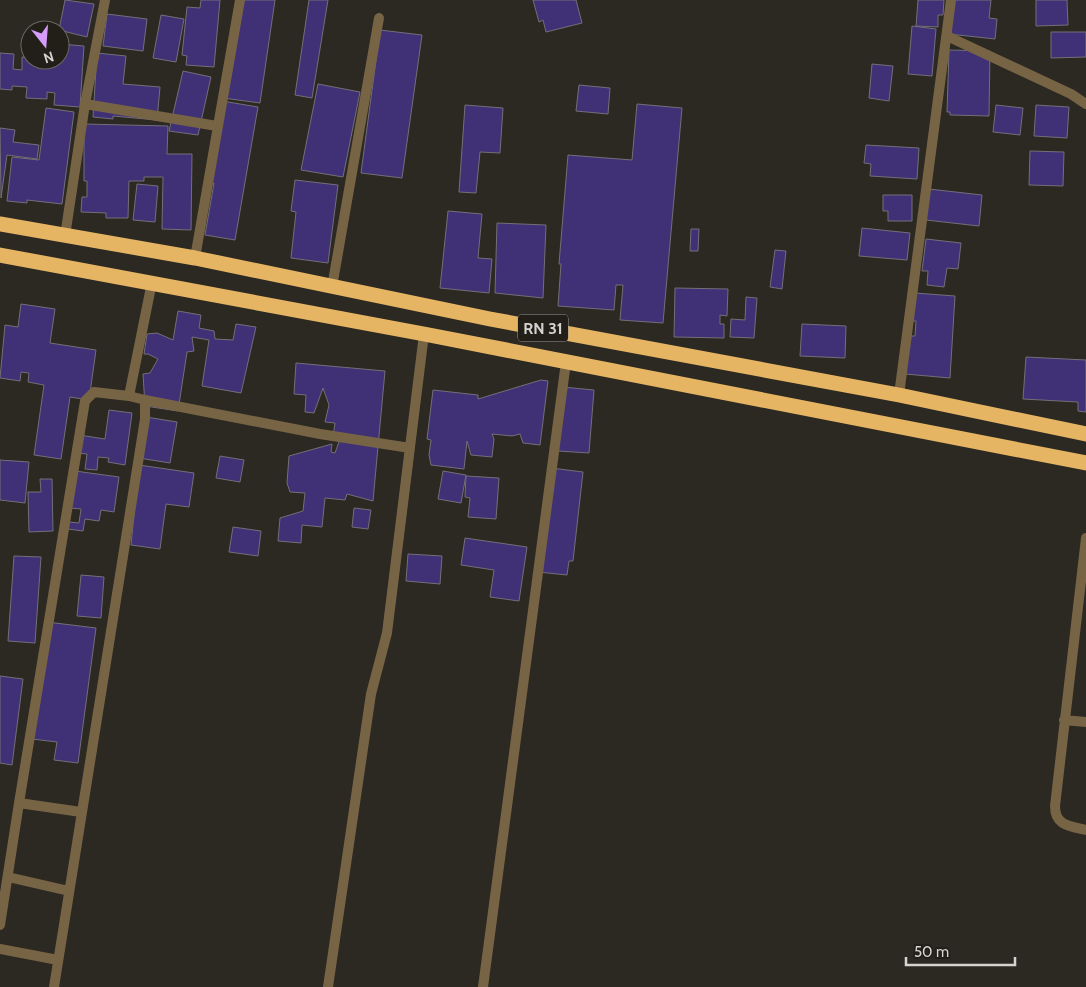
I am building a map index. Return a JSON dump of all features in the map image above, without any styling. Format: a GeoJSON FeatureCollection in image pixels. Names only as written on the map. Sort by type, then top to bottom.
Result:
{"type":"FeatureCollection","features":[{"type":"Feature","properties":{"kind":"highway","name":"RN 31"},"geometry":{"type":"LineString","coordinates":[[0,224],[194,258],[332,287],[899,395],[1086,434]]}},
{"type":"Feature","properties":{"kind":"highway","name":"RN 31"},"geometry":{"type":"LineString","coordinates":[[0,255],[424,334],[1086,463]]}},
{"type":"Feature","properties":{"kind":"street"},"geometry":{"type":"LineString","coordinates":[[65,236],[85,104],[105,0]]}},
{"type":"Feature","properties":{"kind":"street"},"geometry":{"type":"LineString","coordinates":[[194,258],[240,0]]}},
{"type":"Feature","properties":{"kind":"street"},"geometry":{"type":"LineString","coordinates":[[899,395],[951,0]]}},
{"type":"Feature","properties":{"kind":"street"},"geometry":{"type":"LineString","coordinates":[[332,287],[379,18]]}},
{"type":"Feature","properties":{"kind":"street"},"geometry":{"type":"LineString","coordinates":[[947,36],[1072,94],[1086,104]]}},
{"type":"Feature","properties":{"kind":"street"},"geometry":{"type":"LineString","coordinates":[[85,104],[217,126]]}},
{"type":"Feature","properties":{"kind":"street"},"geometry":{"type":"LineString","coordinates":[[129,396],[152,282]]}},
{"type":"Feature","properties":{"kind":"street"},"geometry":{"type":"LineString","coordinates":[[328,987],[371,694],[388,633],[424,334]]}},
{"type":"Feature","properties":{"kind":"street"},"geometry":{"type":"LineString","coordinates":[[483,987],[566,362]]}},
{"type":"Feature","properties":{"kind":"street"},"geometry":{"type":"LineString","coordinates":[[0,925],[85,401],[94,392],[129,396],[320,434],[410,448]]}},
{"type":"Feature","properties":{"kind":"street"},"geometry":{"type":"LineString","coordinates":[[54,987],[145,420],[145,400]]}},
{"type":"Feature","properties":{"kind":"street"},"geometry":{"type":"LineString","coordinates":[[1086,538],[1083,588],[1064,720],[1055,813],[1060,822],[1086,830]]}},
{"type":"Feature","properties":{"kind":"street"},"geometry":{"type":"LineString","coordinates":[[1064,720],[1086,722]]}},
{"type":"Feature","properties":{"kind":"street"},"geometry":{"type":"LineString","coordinates":[[19,803],[81,812]]}},
{"type":"Feature","properties":{"kind":"street"},"geometry":{"type":"LineString","coordinates":[[8,877],[68,891]]}},
{"type":"Feature","properties":{"kind":"street"},"geometry":{"type":"LineString","coordinates":[[0,949],[58,960]]}},
{"type":"Feature","properties":{"kind":"building"},"geometry":{"type":"Polygon","coordinates":[[[65,0],[94,4],[87,37],[70,33],[70,20],[61,20],[65,0]]]}},
{"type":"Feature","properties":{"kind":"building"},"geometry":{"type":"Polygon","coordinates":[[[201,0],[220,0],[214,67],[186,65],[187,56],[182,55],[187,7],[200,8],[201,0]]]}},
{"type":"Feature","properties":{"kind":"building"},"geometry":{"type":"Polygon","coordinates":[[[240,0],[275,0],[260,103],[223,98],[240,0]]]}},
{"type":"Feature","properties":{"kind":"building"},"geometry":{"type":"Polygon","coordinates":[[[309,0],[328,0],[312,98],[295,95],[309,0]]]}},
{"type":"Feature","properties":{"kind":"building"},"geometry":{"type":"Polygon","coordinates":[[[533,0],[576,0],[582,23],[546,32],[543,20],[539,22],[533,0]]]}},
{"type":"Feature","properties":{"kind":"building"},"geometry":{"type":"Polygon","coordinates":[[[918,0],[944,0],[943,15],[938,15],[938,27],[916,26],[918,0]]]}},
{"type":"Feature","properties":{"kind":"building"},"geometry":{"type":"Polygon","coordinates":[[[953,0],[991,0],[989,18],[997,19],[995,39],[949,34],[953,0]]]}},
{"type":"Feature","properties":{"kind":"building"},"geometry":{"type":"Polygon","coordinates":[[[1036,0],[1067,0],[1068,25],[1036,26],[1036,0]]]}},
{"type":"Feature","properties":{"kind":"building"},"geometry":{"type":"Polygon","coordinates":[[[107,14],[147,19],[143,51],[103,46],[107,14]]]}},
{"type":"Feature","properties":{"kind":"building"},"geometry":{"type":"Polygon","coordinates":[[[161,15],[184,19],[176,62],[153,58],[161,15]]]}},
{"type":"Feature","properties":{"kind":"building"},"geometry":{"type":"Polygon","coordinates":[[[912,26],[936,29],[932,76],[908,74],[912,26]]]}},
{"type":"Feature","properties":{"kind":"building"},"geometry":{"type":"Polygon","coordinates":[[[380,30],[422,35],[402,178],[361,173],[380,30]]]}},
{"type":"Feature","properties":{"kind":"building"},"geometry":{"type":"Polygon","coordinates":[[[1051,32],[1086,32],[1086,57],[1051,58],[1051,32]]]}},
{"type":"Feature","properties":{"kind":"building"},"geometry":{"type":"Polygon","coordinates":[[[70,45],[84,46],[80,107],[54,105],[55,93],[47,92],[47,99],[26,98],[27,87],[12,86],[12,90],[0,89],[0,53],[14,54],[13,69],[70,70],[70,45]]]}},
{"type":"Feature","properties":{"kind":"building"},"geometry":{"type":"Polygon","coordinates":[[[949,50],[990,51],[989,116],[950,115],[950,112],[947,112],[949,50]]]}},
{"type":"Feature","properties":{"kind":"building"},"geometry":{"type":"Polygon","coordinates":[[[97,53],[126,56],[123,84],[160,87],[157,120],[113,116],[113,119],[93,117],[97,53]]]}},
{"type":"Feature","properties":{"kind":"building"},"geometry":{"type":"Polygon","coordinates":[[[872,64],[893,66],[889,101],[869,98],[872,64]]]}},
{"type":"Feature","properties":{"kind":"building"},"geometry":{"type":"Polygon","coordinates":[[[183,71],[211,77],[198,135],[169,131],[183,71]]]}},
{"type":"Feature","properties":{"kind":"building"},"geometry":{"type":"Polygon","coordinates":[[[318,84],[360,92],[343,177],[301,170],[318,84]]]}},
{"type":"Feature","properties":{"kind":"building"},"geometry":{"type":"Polygon","coordinates":[[[579,85],[610,88],[608,114],[576,111],[579,85]]]}},
{"type":"Feature","properties":{"kind":"building"},"geometry":{"type":"Polygon","coordinates":[[[222,101],[258,107],[235,240],[205,235],[214,183],[210,183],[222,101]]]}},
{"type":"Feature","properties":{"kind":"building"},"geometry":{"type":"Polygon","coordinates":[[[637,104],[682,108],[663,323],[620,320],[623,285],[616,285],[614,310],[558,306],[561,264],[559,264],[568,155],[632,160],[637,104]]]}},
{"type":"Feature","properties":{"kind":"building"},"geometry":{"type":"Polygon","coordinates":[[[465,105],[503,108],[500,153],[480,152],[476,193],[459,192],[465,105]]]}},
{"type":"Feature","properties":{"kind":"building"},"geometry":{"type":"Polygon","coordinates":[[[996,105],[1023,108],[1020,135],[993,132],[996,105]]]}},
{"type":"Feature","properties":{"kind":"building"},"geometry":{"type":"Polygon","coordinates":[[[1036,105],[1069,107],[1067,138],[1034,136],[1036,105]]]}},
{"type":"Feature","properties":{"kind":"building"},"geometry":{"type":"Polygon","coordinates":[[[46,108],[74,112],[62,204],[27,200],[27,203],[7,201],[12,157],[39,160],[46,108]]]}},
{"type":"Feature","properties":{"kind":"building"},"geometry":{"type":"Polygon","coordinates":[[[84,124],[168,126],[167,154],[192,154],[191,230],[162,229],[163,177],[144,177],[144,181],[129,181],[128,218],[106,218],[106,213],[81,212],[82,197],[87,197],[87,181],[84,181],[84,124]]]}},
{"type":"Feature","properties":{"kind":"building"},"geometry":{"type":"Polygon","coordinates":[[[0,128],[15,130],[13,142],[39,145],[37,159],[7,155],[1,198],[0,128]]]}},
{"type":"Feature","properties":{"kind":"building"},"geometry":{"type":"Polygon","coordinates":[[[866,145],[919,148],[917,179],[870,176],[871,164],[864,163],[866,145]]]}},
{"type":"Feature","properties":{"kind":"building"},"geometry":{"type":"Polygon","coordinates":[[[1030,151],[1064,152],[1063,186],[1029,185],[1030,151]]]}},
{"type":"Feature","properties":{"kind":"building"},"geometry":{"type":"Polygon","coordinates":[[[295,180],[338,185],[328,263],[291,258],[296,212],[291,211],[295,180]]]}},
{"type":"Feature","properties":{"kind":"building"},"geometry":{"type":"Polygon","coordinates":[[[137,184],[158,186],[155,222],[133,220],[137,184]]]}},
{"type":"Feature","properties":{"kind":"building"},"geometry":{"type":"Polygon","coordinates":[[[929,189],[982,195],[979,226],[926,220],[929,189]]]}},
{"type":"Feature","properties":{"kind":"building"},"geometry":{"type":"Polygon","coordinates":[[[883,195],[912,195],[912,221],[888,221],[888,211],[883,211],[883,195]]]}},
{"type":"Feature","properties":{"kind":"building"},"geometry":{"type":"Polygon","coordinates":[[[448,211],[482,214],[478,258],[492,259],[489,293],[440,288],[448,211]]]}},
{"type":"Feature","properties":{"kind":"building"},"geometry":{"type":"Polygon","coordinates":[[[497,223],[546,225],[543,298],[495,293],[497,223]]]}},
{"type":"Feature","properties":{"kind":"building"},"geometry":{"type":"Polygon","coordinates":[[[862,228],[910,233],[907,260],[859,256],[862,228]]]}},
{"type":"Feature","properties":{"kind":"building"},"geometry":{"type":"Polygon","coordinates":[[[691,229],[699,229],[698,251],[690,251],[691,229]]]}},
{"type":"Feature","properties":{"kind":"building"},"geometry":{"type":"Polygon","coordinates":[[[926,239],[961,243],[958,269],[947,268],[944,287],[927,285],[928,271],[922,271],[926,239]]]}},
{"type":"Feature","properties":{"kind":"building"},"geometry":{"type":"Polygon","coordinates":[[[775,250],[786,251],[782,289],[770,287],[775,250]]]}},
{"type":"Feature","properties":{"kind":"building"},"geometry":{"type":"Polygon","coordinates":[[[675,288],[728,289],[727,316],[720,315],[720,324],[724,324],[724,338],[674,337],[675,288]]]}},
{"type":"Feature","properties":{"kind":"building"},"geometry":{"type":"Polygon","coordinates":[[[915,293],[955,296],[950,378],[905,374],[908,336],[915,336],[916,321],[913,321],[915,293]]]}},
{"type":"Feature","properties":{"kind":"building"},"geometry":{"type":"Polygon","coordinates":[[[746,297],[757,298],[754,338],[730,337],[731,319],[745,320],[746,297]]]}},
{"type":"Feature","properties":{"kind":"building"},"geometry":{"type":"Polygon","coordinates":[[[21,304],[55,309],[50,343],[96,350],[89,400],[70,397],[61,459],[34,455],[44,385],[28,382],[29,373],[21,372],[20,381],[0,378],[5,325],[18,327],[21,304]]]}},
{"type":"Feature","properties":{"kind":"building"},"geometry":{"type":"Polygon","coordinates":[[[178,311],[201,315],[199,328],[214,331],[215,339],[233,340],[236,324],[256,327],[241,393],[202,386],[209,340],[192,337],[194,351],[187,352],[178,411],[145,406],[143,374],[150,373],[158,359],[144,354],[147,334],[157,333],[173,340],[178,311]]]}},
{"type":"Feature","properties":{"kind":"building"},"geometry":{"type":"Polygon","coordinates":[[[802,324],[846,326],[845,358],[800,356],[802,324]]]}},
{"type":"Feature","properties":{"kind":"building"},"geometry":{"type":"Polygon","coordinates":[[[1026,357],[1086,360],[1086,412],[1078,411],[1078,402],[1023,399],[1026,357]]]}},
{"type":"Feature","properties":{"kind":"building"},"geometry":{"type":"Polygon","coordinates":[[[296,363],[385,371],[373,501],[347,494],[345,500],[325,498],[322,527],[302,525],[301,543],[278,541],[280,518],[303,511],[305,493],[290,492],[287,483],[289,456],[332,444],[331,452],[335,453],[340,439],[333,436],[335,423],[325,422],[329,405],[323,388],[314,413],[305,412],[306,395],[294,394],[296,363]]]}},
{"type":"Feature","properties":{"kind":"building"},"geometry":{"type":"Polygon","coordinates":[[[541,380],[548,381],[540,445],[523,443],[520,434],[512,436],[492,434],[494,439],[492,457],[471,455],[467,441],[464,469],[431,465],[429,455],[431,440],[427,439],[433,390],[478,395],[478,399],[541,380]]]}},
{"type":"Feature","properties":{"kind":"building"},"geometry":{"type":"Polygon","coordinates":[[[563,387],[594,390],[589,453],[558,451],[563,387]]]}},
{"type":"Feature","properties":{"kind":"building"},"geometry":{"type":"Polygon","coordinates":[[[109,410],[132,413],[125,465],[108,462],[109,458],[98,457],[97,470],[85,469],[87,454],[77,453],[79,435],[105,439],[109,410]]]}},
{"type":"Feature","properties":{"kind":"building"},"geometry":{"type":"Polygon","coordinates":[[[146,417],[177,422],[170,463],[139,458],[146,417]]]}},
{"type":"Feature","properties":{"kind":"building"},"geometry":{"type":"Polygon","coordinates":[[[220,456],[244,460],[240,482],[216,478],[220,456]]]}},
{"type":"Feature","properties":{"kind":"building"},"geometry":{"type":"Polygon","coordinates":[[[0,460],[29,462],[25,503],[0,500],[0,460]]]}},
{"type":"Feature","properties":{"kind":"building"},"geometry":{"type":"Polygon","coordinates":[[[139,465],[194,473],[189,507],[166,504],[160,549],[131,545],[139,465]]]}},
{"type":"Feature","properties":{"kind":"building"},"geometry":{"type":"Polygon","coordinates":[[[551,468],[583,472],[573,561],[569,561],[567,575],[538,572],[551,468]]]}},
{"type":"Feature","properties":{"kind":"building"},"geometry":{"type":"Polygon","coordinates":[[[75,471],[119,477],[114,512],[101,510],[99,521],[85,519],[83,531],[68,529],[69,522],[79,523],[81,509],[70,508],[75,471]]]}},
{"type":"Feature","properties":{"kind":"building"},"geometry":{"type":"Polygon","coordinates":[[[443,471],[466,475],[461,503],[438,499],[443,471]]]}},
{"type":"Feature","properties":{"kind":"building"},"geometry":{"type":"Polygon","coordinates":[[[466,476],[499,478],[496,519],[468,517],[470,498],[465,497],[466,476]]]}},
{"type":"Feature","properties":{"kind":"building"},"geometry":{"type":"Polygon","coordinates":[[[40,479],[52,479],[53,531],[29,532],[28,492],[41,492],[40,479]]]}},
{"type":"Feature","properties":{"kind":"building"},"geometry":{"type":"Polygon","coordinates":[[[354,508],[371,510],[368,529],[352,527],[354,508]]]}},
{"type":"Feature","properties":{"kind":"building"},"geometry":{"type":"Polygon","coordinates":[[[233,527],[261,531],[258,556],[229,552],[233,527]]]}},
{"type":"Feature","properties":{"kind":"building"},"geometry":{"type":"Polygon","coordinates":[[[465,538],[527,547],[519,601],[490,597],[494,570],[461,565],[465,538]]]}},
{"type":"Feature","properties":{"kind":"building"},"geometry":{"type":"Polygon","coordinates":[[[408,554],[442,556],[440,584],[406,581],[408,554]]]}},
{"type":"Feature","properties":{"kind":"building"},"geometry":{"type":"Polygon","coordinates":[[[14,556],[41,557],[35,643],[8,641],[14,556]]]}},
{"type":"Feature","properties":{"kind":"building"},"geometry":{"type":"Polygon","coordinates":[[[81,575],[104,577],[101,618],[77,616],[81,575]]]}},
{"type":"Feature","properties":{"kind":"building"},"geometry":{"type":"Polygon","coordinates":[[[47,622],[96,628],[78,763],[54,760],[57,742],[32,739],[47,622]]]}},
{"type":"Feature","properties":{"kind":"building"},"geometry":{"type":"Polygon","coordinates":[[[0,676],[23,679],[12,765],[0,763],[0,676]]]}}]}
